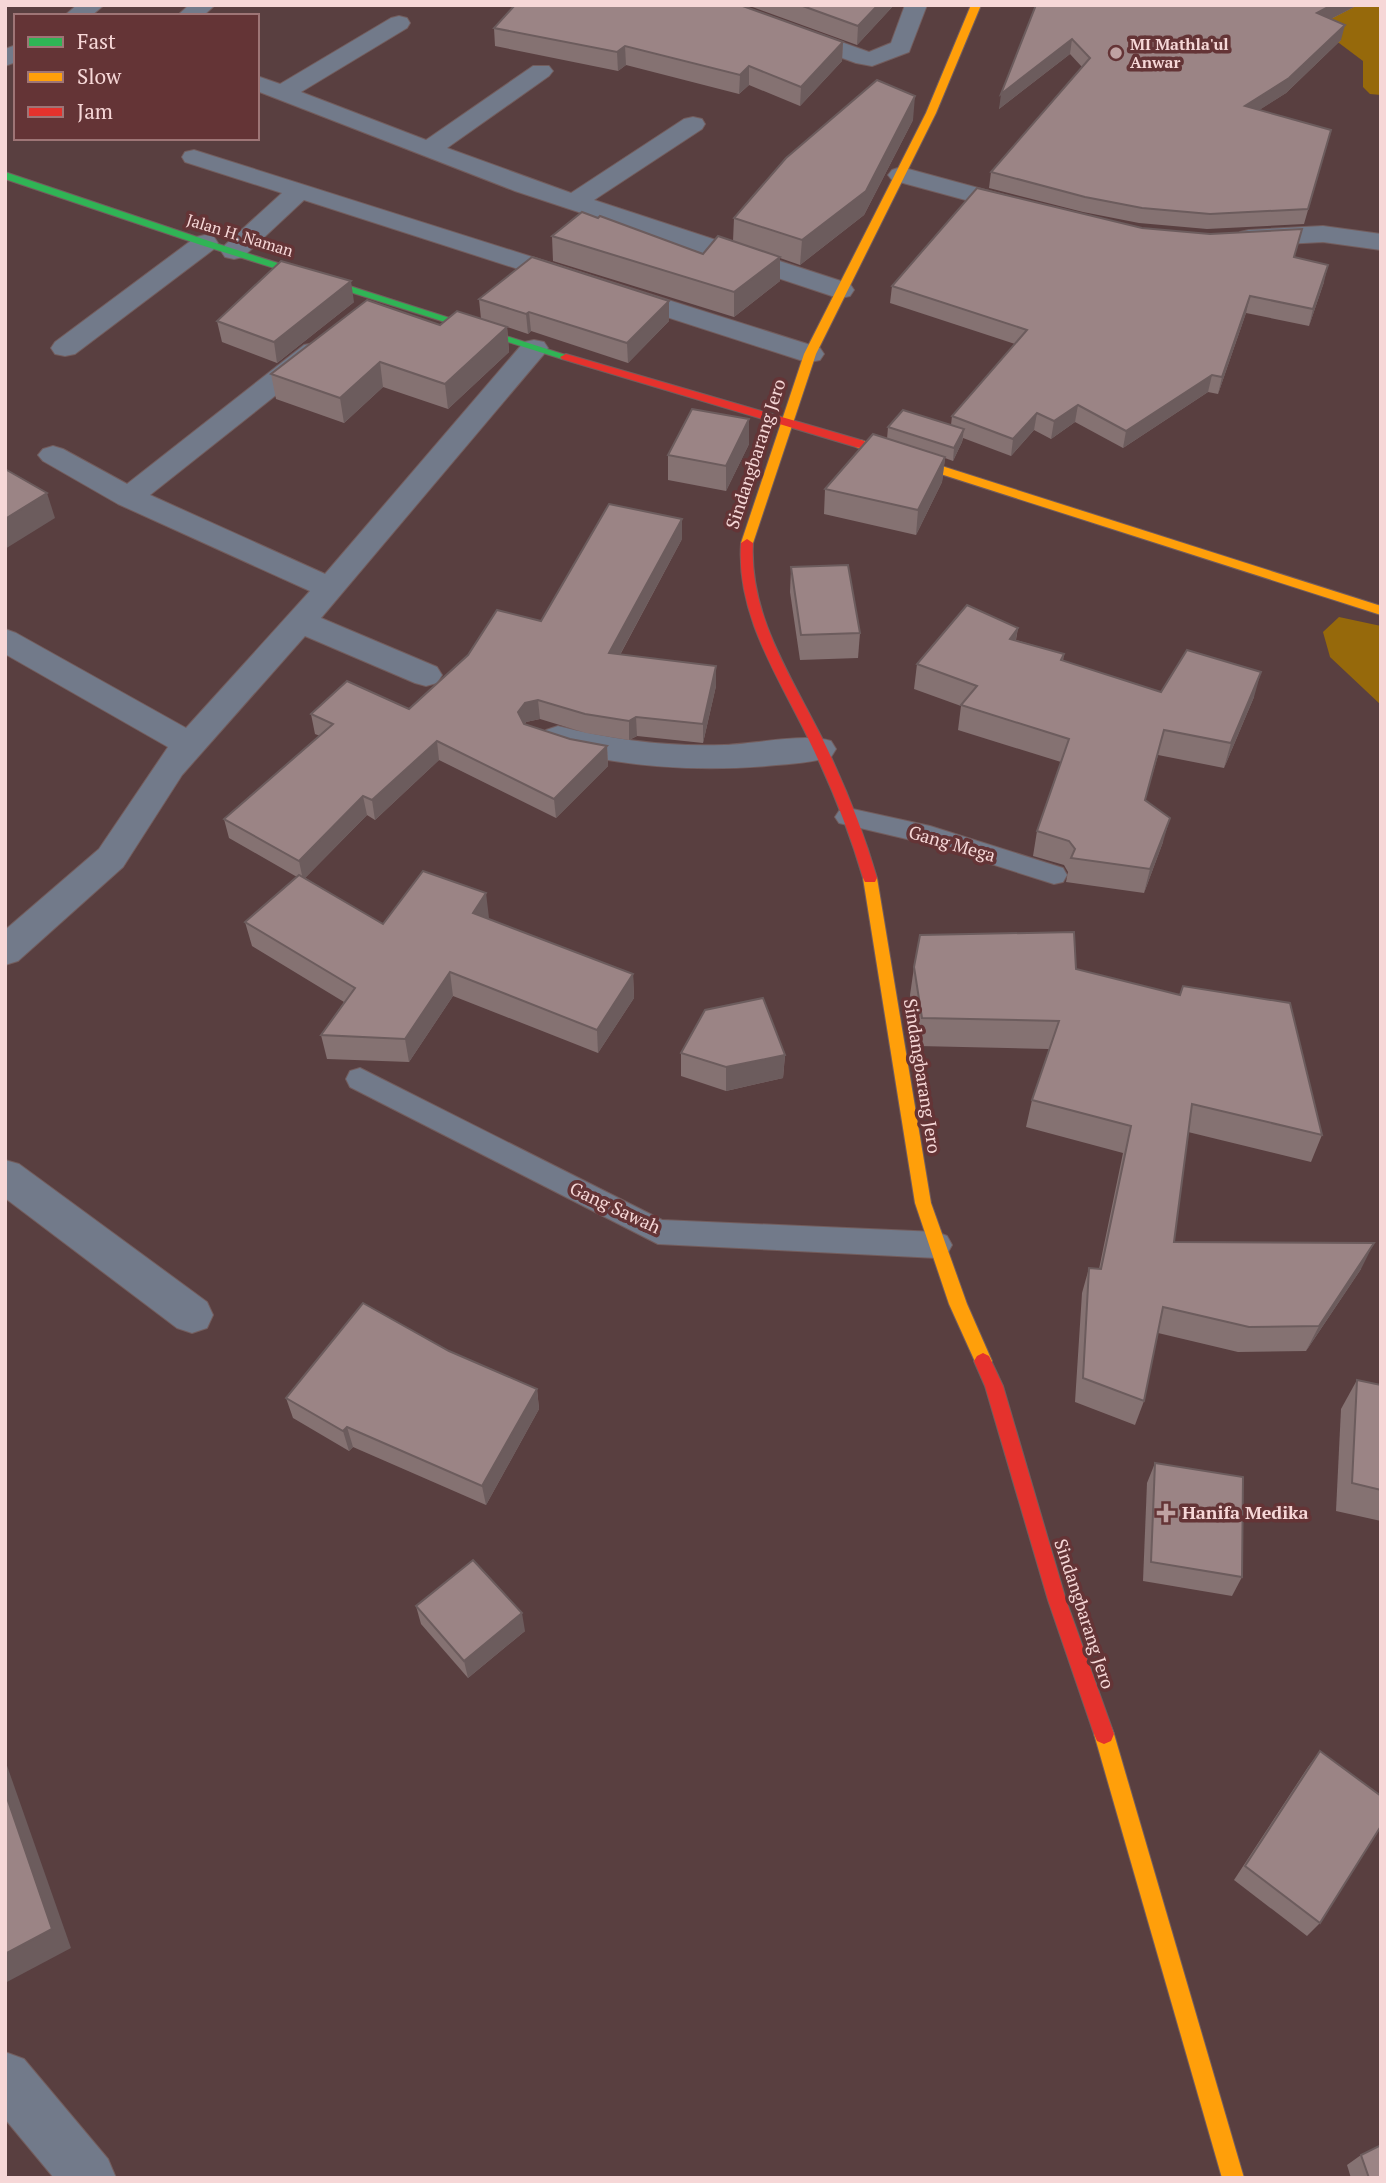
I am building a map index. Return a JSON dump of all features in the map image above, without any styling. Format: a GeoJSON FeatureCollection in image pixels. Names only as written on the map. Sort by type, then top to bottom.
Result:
{"type":"FeatureCollection","features":[{"type":"Feature","properties":{"kind":"street"},"geometry":{"type":"LineString","coordinates":[[717,5],[872,59],[901,47],[916,5]]}},
{"type":"Feature","properties":{"kind":"street","name":"Sindangbarang Jero"},"geometry":{"type":"LineString","coordinates":[[976,5],[951,67],[901,175],[810,355],[751,526],[745,554],[750,592],[762,632],[820,749],[862,849],[875,896],[903,1091],[923,1203],[958,1304],[993,1386],[1057,1600],[1116,1769],[1179,1999],[1233,2178]]}},
{"type":"Feature","properties":{"kind":"street"},"geometry":{"type":"LineString","coordinates":[[283,92],[398,23]]}},
{"type":"Feature","properties":{"kind":"street"},"geometry":{"type":"LineString","coordinates":[[430,148],[541,71]]}},
{"type":"Feature","properties":{"kind":"street"},"geometry":{"type":"LineString","coordinates":[[259,84],[486,172],[841,290]]}},
{"type":"Feature","properties":{"kind":"street"},"geometry":{"type":"LineString","coordinates":[[574,202],[694,124]]}},
{"type":"Feature","properties":{"kind":"street"},"geometry":{"type":"LineString","coordinates":[[194,157],[810,355]]}},
{"type":"Feature","properties":{"kind":"street","name":"Jalan H. Naman"},"geometry":{"type":"LineString","coordinates":[[5,175],[234,251],[360,316],[534,348],[787,420],[1381,611]]}},
{"type":"Feature","properties":{"kind":"street"},"geometry":{"type":"LineString","coordinates":[[901,175],[1043,212]]}},
{"type":"Feature","properties":{"kind":"street"},"geometry":{"type":"LineString","coordinates":[[234,251],[300,190]]}},
{"type":"Feature","properties":{"kind":"street"},"geometry":{"type":"LineString","coordinates":[[1219,239],[1323,234],[1381,242]]}},
{"type":"Feature","properties":{"kind":"street"},"geometry":{"type":"LineString","coordinates":[[65,348],[205,243]]}},
{"type":"Feature","properties":{"kind":"street"},"geometry":{"type":"LineString","coordinates":[[129,497],[360,316]]}},
{"type":"Feature","properties":{"kind":"street"},"geometry":{"type":"LineString","coordinates":[[5,951],[20,916],[111,858],[170,767],[330,588],[534,348]]}},
{"type":"Feature","properties":{"kind":"street"},"geometry":{"type":"LineString","coordinates":[[53,455],[129,497],[330,588]]}},
{"type":"Feature","properties":{"kind":"street"},"geometry":{"type":"LineString","coordinates":[[300,621],[426,675]]}},
{"type":"Feature","properties":{"kind":"street"},"geometry":{"type":"LineString","coordinates":[[5,640],[190,745]]}},
{"type":"Feature","properties":{"kind":"street"},"geometry":{"type":"LineString","coordinates":[[539,733],[599,750],[675,757],[741,758],[820,749]]}},
{"type":"Feature","properties":{"kind":"street"},"geometry":{"type":"LineString","coordinates":[[5,1176],[192,1315]]}},
{"type":"Feature","properties":{"kind":"street"},"geometry":{"type":"LineString","coordinates":[[5,2078],[89,2178]]}},
{"type":"Feature","properties":{"kind":"lane","name":"Gang Mega"},"geometry":{"type":"LineString","coordinates":[[848,817],[930,835],[1054,875]]}},
{"type":"Feature","properties":{"kind":"lane","name":"Gang Sawah"},"geometry":{"type":"LineString","coordinates":[[360,1079],[658,1232],[937,1245]]}},
{"type":"Feature","properties":{"kind":"shaded area"},"geometry":{"type":"Polygon","coordinates":[[[1302,5],[1381,5],[1381,95],[1370,94],[1363,87],[1363,61],[1315,25],[1302,5]]]}},
{"type":"Feature","properties":{"kind":"shaded area"},"geometry":{"type":"Polygon","coordinates":[[[1339,617],[1381,626],[1381,705],[1330,657],[1323,632],[1339,617]]]}},
{"type":"Feature","properties":{"kind":"building"},"geometry":{"type":"Polygon","coordinates":[[[515,5],[740,5],[843,42],[801,87],[749,66],[740,75],[625,46],[617,52],[494,28],[515,5]]]}},
{"type":"Feature","properties":{"kind":"building"},"geometry":{"type":"Polygon","coordinates":[[[800,5],[878,5],[858,26],[800,5]]]}},
{"type":"Feature","properties":{"kind":"building"},"geometry":{"type":"Polygon","coordinates":[[[1036,5],[1332,5],[1317,13],[1345,25],[1289,78],[1245,106],[1331,130],[1308,209],[1210,214],[1142,208],[1085,197],[991,172],[1090,58],[1072,39],[1001,94],[1036,5]]]}},
{"type":"Feature","properties":{"kind":"building"},"geometry":{"type":"Polygon","coordinates":[[[877,80],[915,96],[866,191],[802,240],[734,218],[786,158],[877,80]]]}},
{"type":"Feature","properties":{"kind":"building"},"geometry":{"type":"Polygon","coordinates":[[[977,188],[1142,228],[1210,234],[1302,229],[1294,257],[1328,265],[1313,309],[1250,296],[1222,377],[1212,375],[1126,431],[1078,405],[1054,421],[1037,413],[1013,439],[952,416],[1027,330],[892,286],[977,188]]]}},
{"type":"Feature","properties":{"kind":"building"},"geometry":{"type":"Polygon","coordinates":[[[582,212],[598,218],[600,216],[703,254],[718,236],[780,257],[734,292],[552,236],[582,212]]]}},
{"type":"Feature","properties":{"kind":"building"},"geometry":{"type":"Polygon","coordinates":[[[532,257],[669,301],[627,343],[479,299],[532,257]]]}},
{"type":"Feature","properties":{"kind":"building"},"geometry":{"type":"Polygon","coordinates":[[[281,261],[351,281],[274,342],[217,321],[281,261]]]}},
{"type":"Feature","properties":{"kind":"building"},"geometry":{"type":"Polygon","coordinates":[[[367,300],[440,325],[457,311],[507,327],[445,384],[380,362],[340,398],[271,374],[367,300]]]}},
{"type":"Feature","properties":{"kind":"building"},"geometry":{"type":"Polygon","coordinates":[[[692,409],[749,419],[726,466],[668,455],[692,409]]]}},
{"type":"Feature","properties":{"kind":"building"},"geometry":{"type":"Polygon","coordinates":[[[903,410],[964,429],[954,448],[888,427],[903,410]]]}},
{"type":"Feature","properties":{"kind":"building"},"geometry":{"type":"Polygon","coordinates":[[[873,434],[945,457],[918,510],[825,489],[873,434]]]}},
{"type":"Feature","properties":{"kind":"building"},"geometry":{"type":"Polygon","coordinates":[[[5,469],[47,493],[5,519],[5,469]]]}},
{"type":"Feature","properties":{"kind":"building"},"geometry":{"type":"Polygon","coordinates":[[[609,504],[682,519],[609,653],[716,666],[703,724],[636,717],[629,721],[585,714],[538,700],[525,703],[518,712],[524,724],[570,739],[607,746],[554,799],[437,741],[372,800],[363,796],[299,861],[224,819],[333,724],[311,714],[347,681],[409,709],[468,655],[497,610],[541,621],[609,504]]]}},
{"type":"Feature","properties":{"kind":"building"},"geometry":{"type":"Polygon","coordinates":[[[848,565],[860,633],[801,635],[791,567],[848,565]]]}},
{"type":"Feature","properties":{"kind":"building"},"geometry":{"type":"Polygon","coordinates":[[[967,605],[1018,628],[1010,639],[1064,654],[1061,660],[1161,692],[1187,650],[1261,672],[1231,743],[1164,730],[1145,800],[1170,818],[1150,869],[1071,858],[1075,849],[1069,841],[1037,831],[1069,739],[961,705],[977,686],[917,664],[967,605]]]}},
{"type":"Feature","properties":{"kind":"building"},"geometry":{"type":"Polygon","coordinates":[[[423,871],[486,893],[473,913],[633,974],[597,1030],[450,972],[405,1039],[321,1035],[355,988],[245,922],[299,875],[383,924],[423,871]]]}},
{"type":"Feature","properties":{"kind":"building"},"geometry":{"type":"Polygon","coordinates":[[[1074,932],[1076,969],[1180,995],[1183,986],[1290,1003],[1322,1135],[1192,1104],[1174,1242],[1374,1243],[1319,1326],[1249,1327],[1163,1307],[1144,1401],[1083,1378],[1089,1268],[1101,1269],[1131,1126],[1032,1100],[1059,1021],[922,1018],[914,967],[920,935],[1074,932]]]}},
{"type":"Feature","properties":{"kind":"building"},"geometry":{"type":"Polygon","coordinates":[[[763,998],[785,1055],[726,1067],[681,1053],[705,1010],[763,998]]]}},
{"type":"Feature","properties":{"kind":"building"},"geometry":{"type":"Polygon","coordinates":[[[363,1303],[449,1351],[537,1389],[482,1486],[347,1427],[343,1431],[286,1398],[363,1303]]]}},
{"type":"Feature","properties":{"kind":"building"},"geometry":{"type":"Polygon","coordinates":[[[1357,1380],[1381,1385],[1381,1490],[1352,1483],[1357,1380]]]}},
{"type":"Feature","properties":{"kind":"building"},"geometry":{"type":"Polygon","coordinates":[[[1155,1463],[1243,1477],[1242,1577],[1151,1562],[1155,1463]]]}},
{"type":"Feature","properties":{"kind":"building"},"geometry":{"type":"Polygon","coordinates":[[[473,1560],[522,1613],[464,1661],[416,1606],[473,1560]]]}},
{"type":"Feature","properties":{"kind":"building"},"geometry":{"type":"Polygon","coordinates":[[[1320,1751],[1381,1796],[1381,1826],[1320,1923],[1245,1866],[1320,1751]]]}},
{"type":"Feature","properties":{"kind":"building"},"geometry":{"type":"Polygon","coordinates":[[[5,1792],[52,1929],[5,1954],[5,1792]]]}},
{"type":"Feature","properties":{"kind":"building"},"geometry":{"type":"Polygon","coordinates":[[[1381,2145],[1381,2178],[1369,2178],[1361,2155],[1381,2145]]]}},
{"type":"Feature","properties":{"kind":"traffic: fast"},"geometry":{"type":"LineString","coordinates":[[5,175],[205,243],[566,357]]}},
{"type":"Feature","properties":{"kind":"traffic: slow"},"geometry":{"type":"LineString","coordinates":[[747,543],[810,354],[931,113],[976,5]]}},
{"type":"Feature","properties":{"kind":"traffic: slow"},"geometry":{"type":"LineString","coordinates":[[860,444],[1381,611]]}},
{"type":"Feature","properties":{"kind":"traffic: slow"},"geometry":{"type":"LineString","coordinates":[[870,878],[923,1203],[958,1304],[983,1361]]}},
{"type":"Feature","properties":{"kind":"traffic: slow"},"geometry":{"type":"LineString","coordinates":[[1104,1734],[1233,2178]]}},
{"type":"Feature","properties":{"kind":"traffic: jam"},"geometry":{"type":"LineString","coordinates":[[566,357],[860,444]]}},
{"type":"Feature","properties":{"kind":"traffic: jam"},"geometry":{"type":"LineString","coordinates":[[747,543],[745,566],[757,616],[779,669],[838,789],[870,878]]}},
{"type":"Feature","properties":{"kind":"traffic: jam"},"geometry":{"type":"LineString","coordinates":[[983,1361],[994,1386],[1057,1600],[1104,1734]]}},
{"type":"Feature","properties":{"kind":"place","name":"MI Mathla'ul Anwar"},"geometry":{"type":"Point","coordinates":[1116,53]}},
{"type":"Feature","properties":{"kind":"place","name":"Hanifa Medika"},"geometry":{"type":"Point","coordinates":[1166,1513]}}]}
